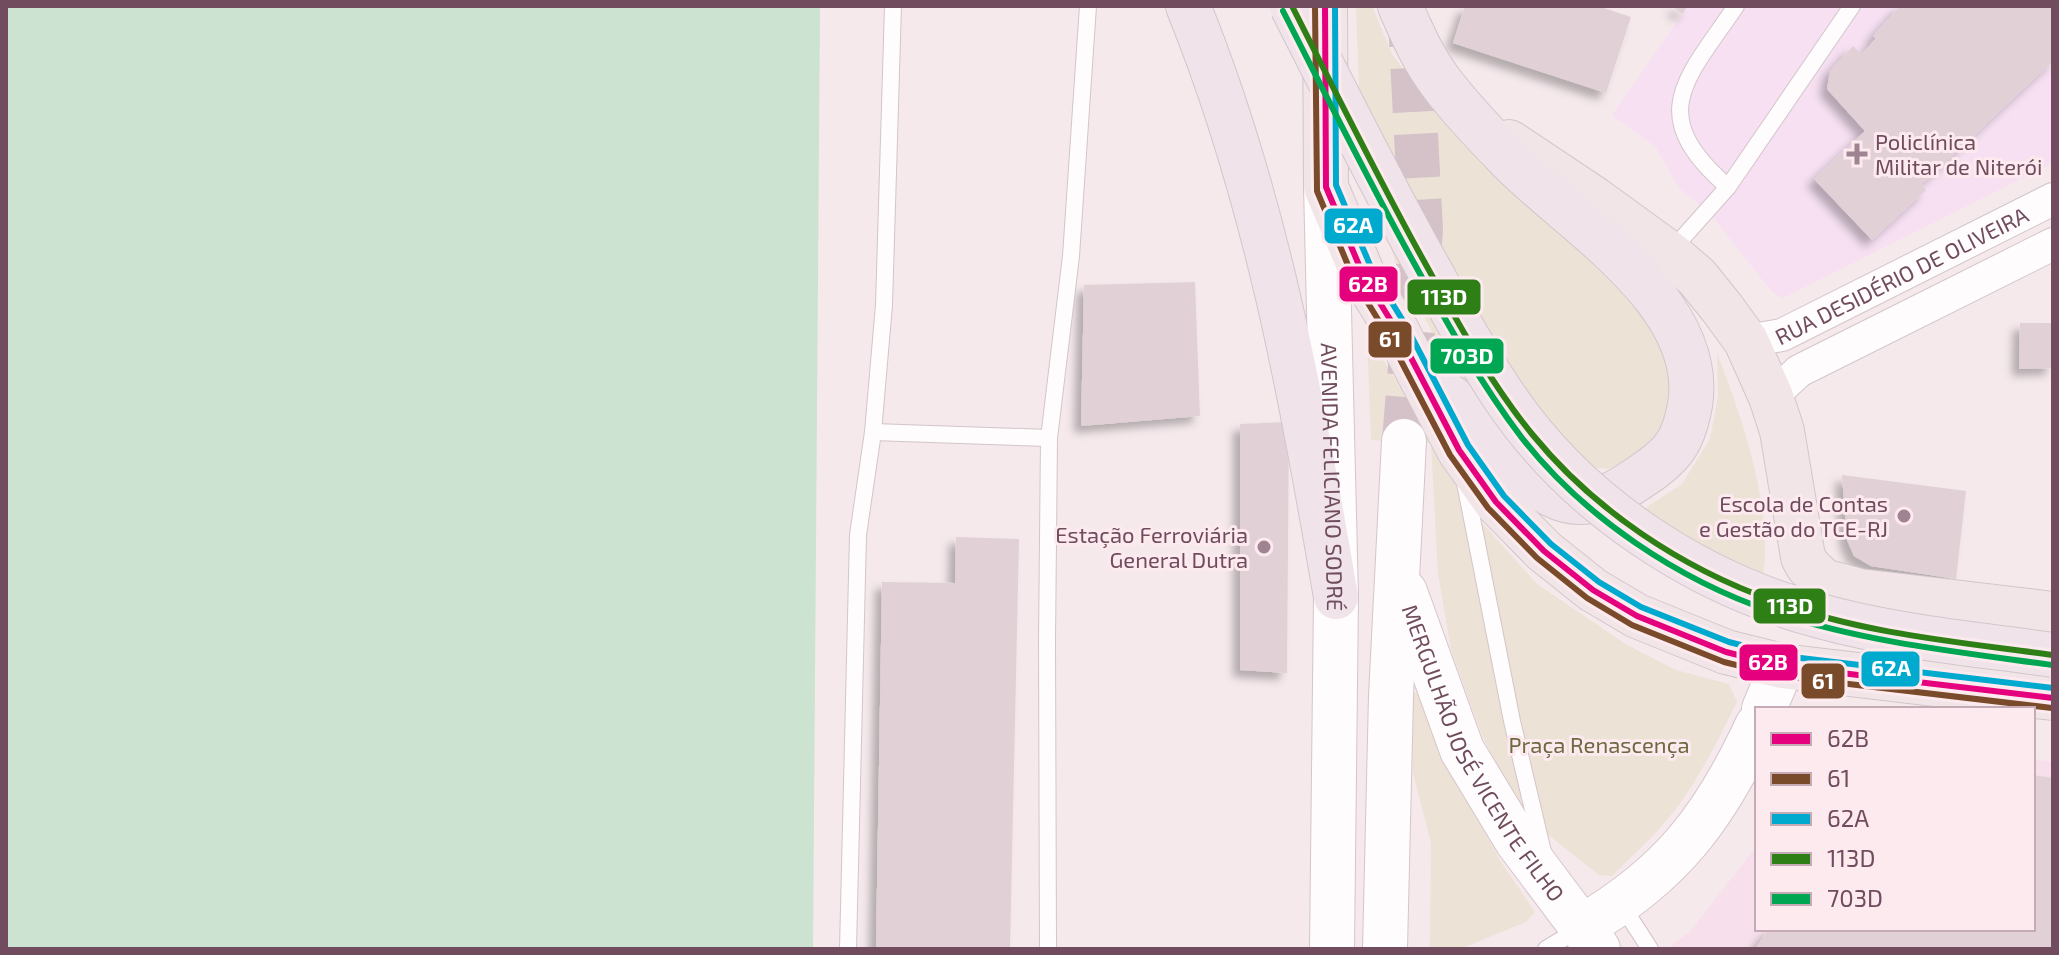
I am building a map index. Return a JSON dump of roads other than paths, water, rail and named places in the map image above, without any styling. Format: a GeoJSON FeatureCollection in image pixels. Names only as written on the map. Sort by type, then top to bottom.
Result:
{"type":"FeatureCollection","features":[{"type":"Feature","properties":{"kind":"highway"},"geometry":{"type":"LineString","coordinates":[[1188,6],[1213,66],[1266,247],[1308,429],[1336,597]]}},
{"type":"Feature","properties":{"kind":"highway"},"geometry":{"type":"LineString","coordinates":[[1292,6],[1414,243],[1504,398],[1554,458],[1616,516],[1672,554],[1739,588],[1817,616],[1886,632],[2053,655]]}},
{"type":"Feature","properties":{"kind":"highway"},"geometry":{"type":"LineString","coordinates":[[1400,6],[1433,72],[1473,119],[1508,158],[1624,260],[1666,311],[1687,356],[1692,390],[1687,422],[1671,453],[1647,473],[1611,495],[1580,503],[1555,497],[1529,480],[1480,422],[1445,392],[1422,379]]}},
{"type":"Feature","properties":{"kind":"main road","name":"AVENIDA FELICIANO SODRÉ"},"geometry":{"type":"LineString","coordinates":[[1325,6],[1336,597],[1332,949]]}},
{"type":"Feature","properties":{"kind":"main road"},"geometry":{"type":"LineString","coordinates":[[1473,119],[1596,200],[1669,253],[1697,277],[1746,341],[1771,397],[1782,431],[1800,546],[1808,566],[1823,581],[1860,591],[2041,613]]}},
{"type":"Feature","properties":{"kind":"main road"},"geometry":{"type":"LineString","coordinates":[[1326,187],[1364,277],[1459,450],[1496,502],[1544,551],[1593,590],[1637,616],[1726,652],[1782,666],[2036,696]]}},
{"type":"Feature","properties":{"kind":"main road","name":"MERGULHÃO JOSÉ VICENTE FILHO"},"geometry":{"type":"LineString","coordinates":[[1385,949],[1391,696],[1404,441]]}},
{"type":"Feature","properties":{"kind":"main road","name":"MERGULHÃO JOSÉ VICENTE FILHO"},"geometry":{"type":"LineString","coordinates":[[1398,571],[1462,750],[1517,841],[1590,938]]}},
{"type":"Feature","properties":{"kind":"main road"},"geometry":{"type":"LineString","coordinates":[[2036,696],[1992,658],[1990,643],[1993,633],[2003,621],[2041,613]]}},
{"type":"Feature","properties":{"kind":"main road"},"geometry":{"type":"LineString","coordinates":[[1765,707],[1782,666]]}},
{"type":"Feature","properties":{"kind":"main road"},"geometry":{"type":"LineString","coordinates":[[1590,938],[1621,904],[1662,870],[1707,818],[1735,773],[1755,730]]}},
{"type":"Feature","properties":{"kind":"street","name":"RUA DESIDÉRIO DE OLIVEIRA"},"geometry":{"type":"LineString","coordinates":[[1746,341],[1782,335],[2053,199]]}},
{"type":"Feature","properties":{"kind":"street","name":"RUA DESIDÉRIO DE OLIVEIRA"},"geometry":{"type":"LineString","coordinates":[[1771,397],[1799,371],[2053,244]]}},
{"type":"Feature","properties":{"kind":"lane"},"geometry":{"type":"LineString","coordinates":[[848,949],[858,535],[873,432],[884,305],[893,6]]}},
{"type":"Feature","properties":{"kind":"lane"},"geometry":{"type":"LineString","coordinates":[[1048,949],[1049,438],[1071,256],[1088,6]]}},
{"type":"Feature","properties":{"kind":"lane"},"geometry":{"type":"LineString","coordinates":[[1728,187],[1698,155],[1682,130],[1678,113],[1680,96],[1692,71],[1736,6]]}},
{"type":"Feature","properties":{"kind":"lane"},"geometry":{"type":"LineString","coordinates":[[1669,253],[1728,187],[1852,6]]}},
{"type":"Feature","properties":{"kind":"lane"},"geometry":{"type":"LineString","coordinates":[[873,432],[1049,438]]}},
{"type":"Feature","properties":{"kind":"lane"},"geometry":{"type":"LineString","coordinates":[[1459,450],[1512,721],[1539,837],[1555,890]]}},
{"type":"Feature","properties":{"kind":"lane"},"geometry":{"type":"LineString","coordinates":[[1621,904],[1650,949]]}},
{"type":"Feature","properties":{"kind":"lane"},"geometry":{"type":"LineString","coordinates":[[1546,949],[1590,938]]}},
{"type":"Feature","properties":{"kind":"tunnel"},"geometry":{"type":"LineString","coordinates":[[1404,441],[1421,230],[1410,21]]}},
{"type":"Feature","properties":{"kind":"place","name":"Policlínica Militar de Niterói"},"geometry":{"type":"Point","coordinates":[1857,154]}},
{"type":"Feature","properties":{"kind":"place","name":"Escola de Contas e Gestão do TCE-RJ"},"geometry":{"type":"Point","coordinates":[1904,516]}},
{"type":"Feature","properties":{"kind":"place","name":"Estação Ferroviária General Dutra"},"geometry":{"type":"Point","coordinates":[1264,547]}},
{"type":"Feature","properties":{"kind":"park label","name":"Praça Renascença"},"geometry":{"type":"Point","coordinates":[1599,744]}}]}
